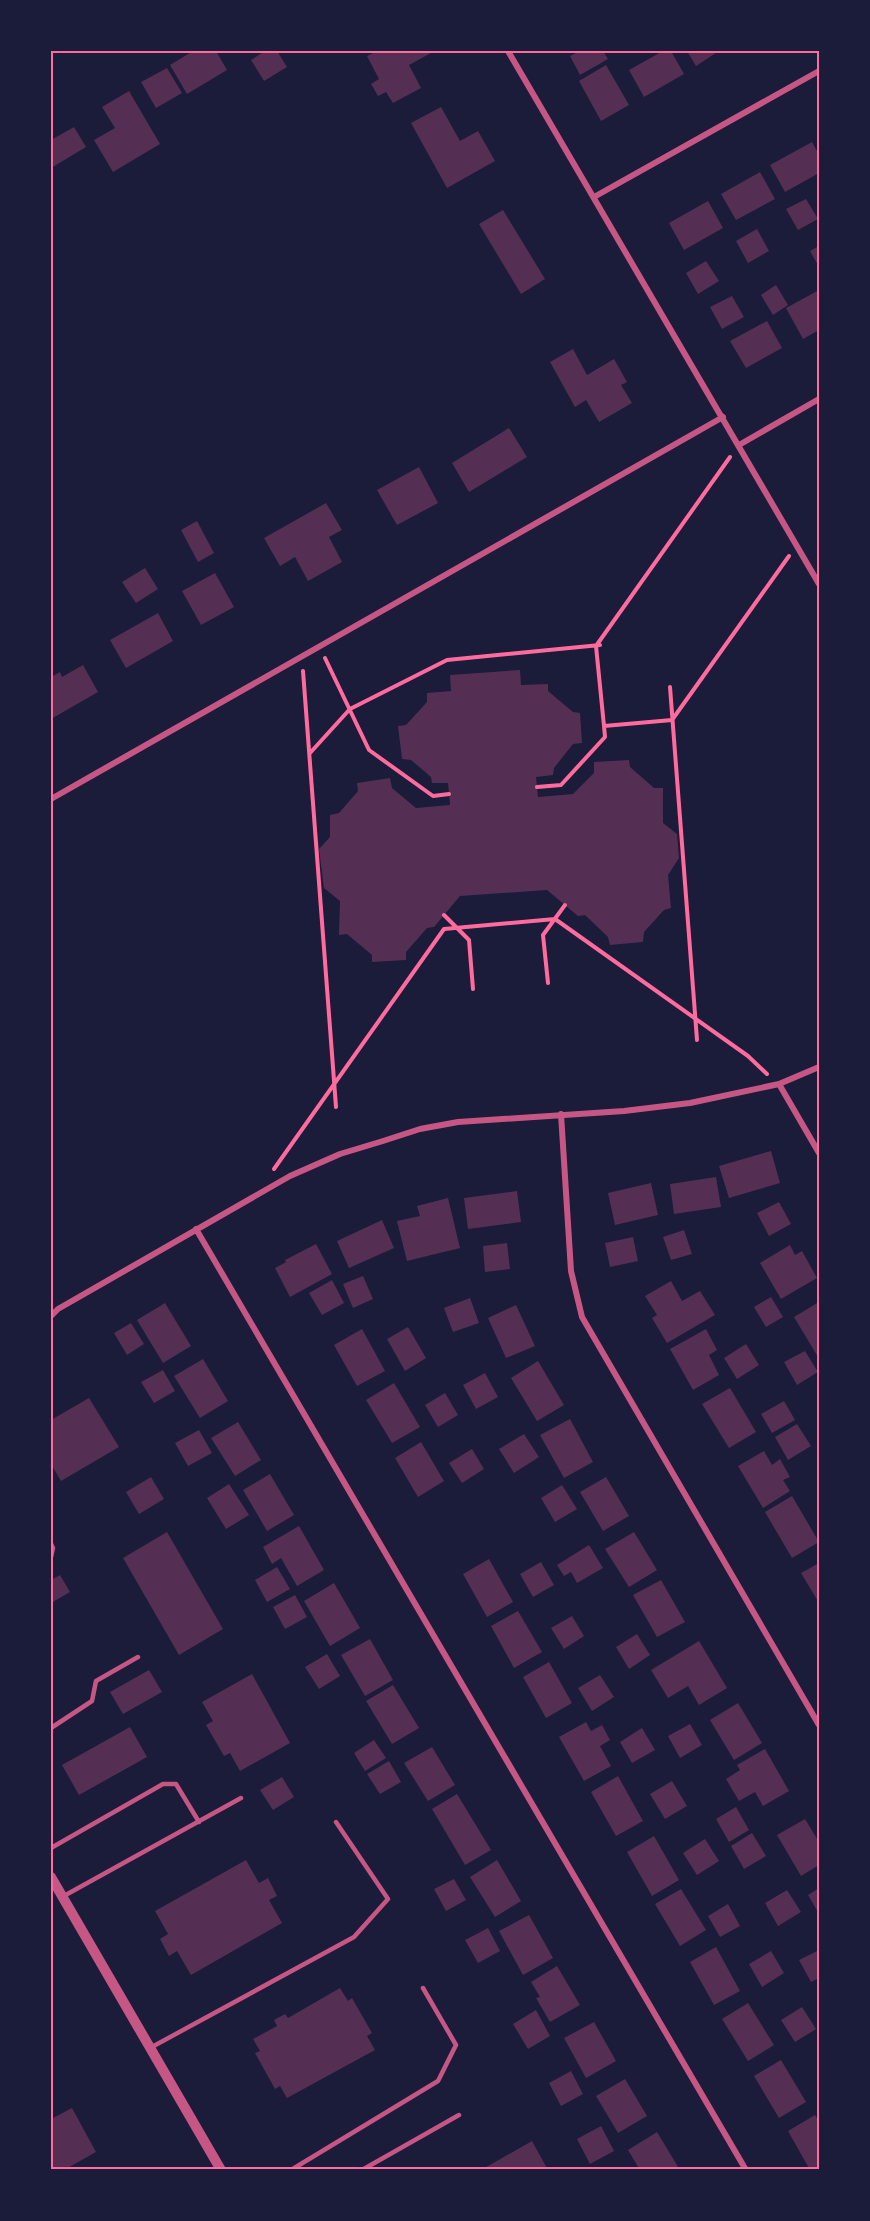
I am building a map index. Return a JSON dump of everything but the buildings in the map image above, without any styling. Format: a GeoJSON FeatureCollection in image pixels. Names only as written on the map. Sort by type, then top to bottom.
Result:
{"type":"FeatureCollection","features":[{"type":"Feature","properties":{"kind":"street"},"geometry":{"type":"LineString","coordinates":[[508,51],[819,584]]}},
{"type":"Feature","properties":{"kind":"street"},"geometry":{"type":"LineString","coordinates":[[594,197],[819,71]]}},
{"type":"Feature","properties":{"kind":"street"},"geometry":{"type":"LineString","coordinates":[[739,445],[819,399]]}},
{"type":"Feature","properties":{"kind":"street"},"geometry":{"type":"LineString","coordinates":[[51,799],[723,417]]}},
{"type":"Feature","properties":{"kind":"street"},"geometry":{"type":"LineString","coordinates":[[51,1316],[54,1310],[290,1176],[340,1154],[420,1129],[458,1122],[624,1111],[690,1103],[779,1084],[819,1067]]}},
{"type":"Feature","properties":{"kind":"street"},"geometry":{"type":"LineString","coordinates":[[779,1084],[819,1153]]}},
{"type":"Feature","properties":{"kind":"street"},"geometry":{"type":"LineString","coordinates":[[561,1114],[571,1271],[582,1317],[819,1725]]}},
{"type":"Feature","properties":{"kind":"street"},"geometry":{"type":"LineString","coordinates":[[196,1229],[746,2170]]}},
{"type":"Feature","properties":{"kind":"street"},"geometry":{"type":"LineString","coordinates":[[51,1877],[221,2170]]}},
{"type":"Feature","properties":{"kind":"lane"},"geometry":{"type":"LineString","coordinates":[[51,1544],[53,1548],[51,1557]]}},
{"type":"Feature","properties":{"kind":"lane"},"geometry":{"type":"LineString","coordinates":[[51,1728],[92,1701],[96,1681],[138,1657]]}},
{"type":"Feature","properties":{"kind":"lane"},"geometry":{"type":"LineString","coordinates":[[51,1848],[163,1784],[176,1784],[199,1822]]}},
{"type":"Feature","properties":{"kind":"lane"},"geometry":{"type":"LineString","coordinates":[[62,1897],[241,1798]]}},
{"type":"Feature","properties":{"kind":"lane"},"geometry":{"type":"LineString","coordinates":[[150,2048],[354,1936],[388,1899],[336,1822]]}},
{"type":"Feature","properties":{"kind":"lane"},"geometry":{"type":"LineString","coordinates":[[291,2170],[438,2080],[456,2045],[423,1988]]}},
{"type":"Feature","properties":{"kind":"lane"},"geometry":{"type":"LineString","coordinates":[[362,2170],[459,2115]]}},
{"type":"Feature","properties":{"kind":"path"},"geometry":{"type":"LineString","coordinates":[[537,787],[561,785],[605,737],[598,646],[739,445]]}},
{"type":"Feature","properties":{"kind":"path"},"geometry":{"type":"LineString","coordinates":[[604,726],[672,720],[796,545]]}},
{"type":"Feature","properties":{"kind":"path"},"geometry":{"type":"LineString","coordinates":[[319,646],[369,750],[433,796],[449,794]]}},
{"type":"Feature","properties":{"kind":"path"},"geometry":{"type":"LineString","coordinates":[[310,754],[350,709],[447,660],[598,646]]}},
{"type":"Feature","properties":{"kind":"path"},"geometry":{"type":"LineString","coordinates":[[302,656],[336,1107]]}},
{"type":"Feature","properties":{"kind":"path"},"geometry":{"type":"LineString","coordinates":[[670,687],[698,1040]]}},
{"type":"Feature","properties":{"kind":"path"},"geometry":{"type":"LineString","coordinates":[[548,983],[543,935],[565,905]]}},
{"type":"Feature","properties":{"kind":"path"},"geometry":{"type":"LineString","coordinates":[[444,915],[469,940],[473,989]]}},
{"type":"Feature","properties":{"kind":"path"},"geometry":{"type":"LineString","coordinates":[[255,1196],[444,930],[555,919],[748,1056],[779,1084]]}}]}
